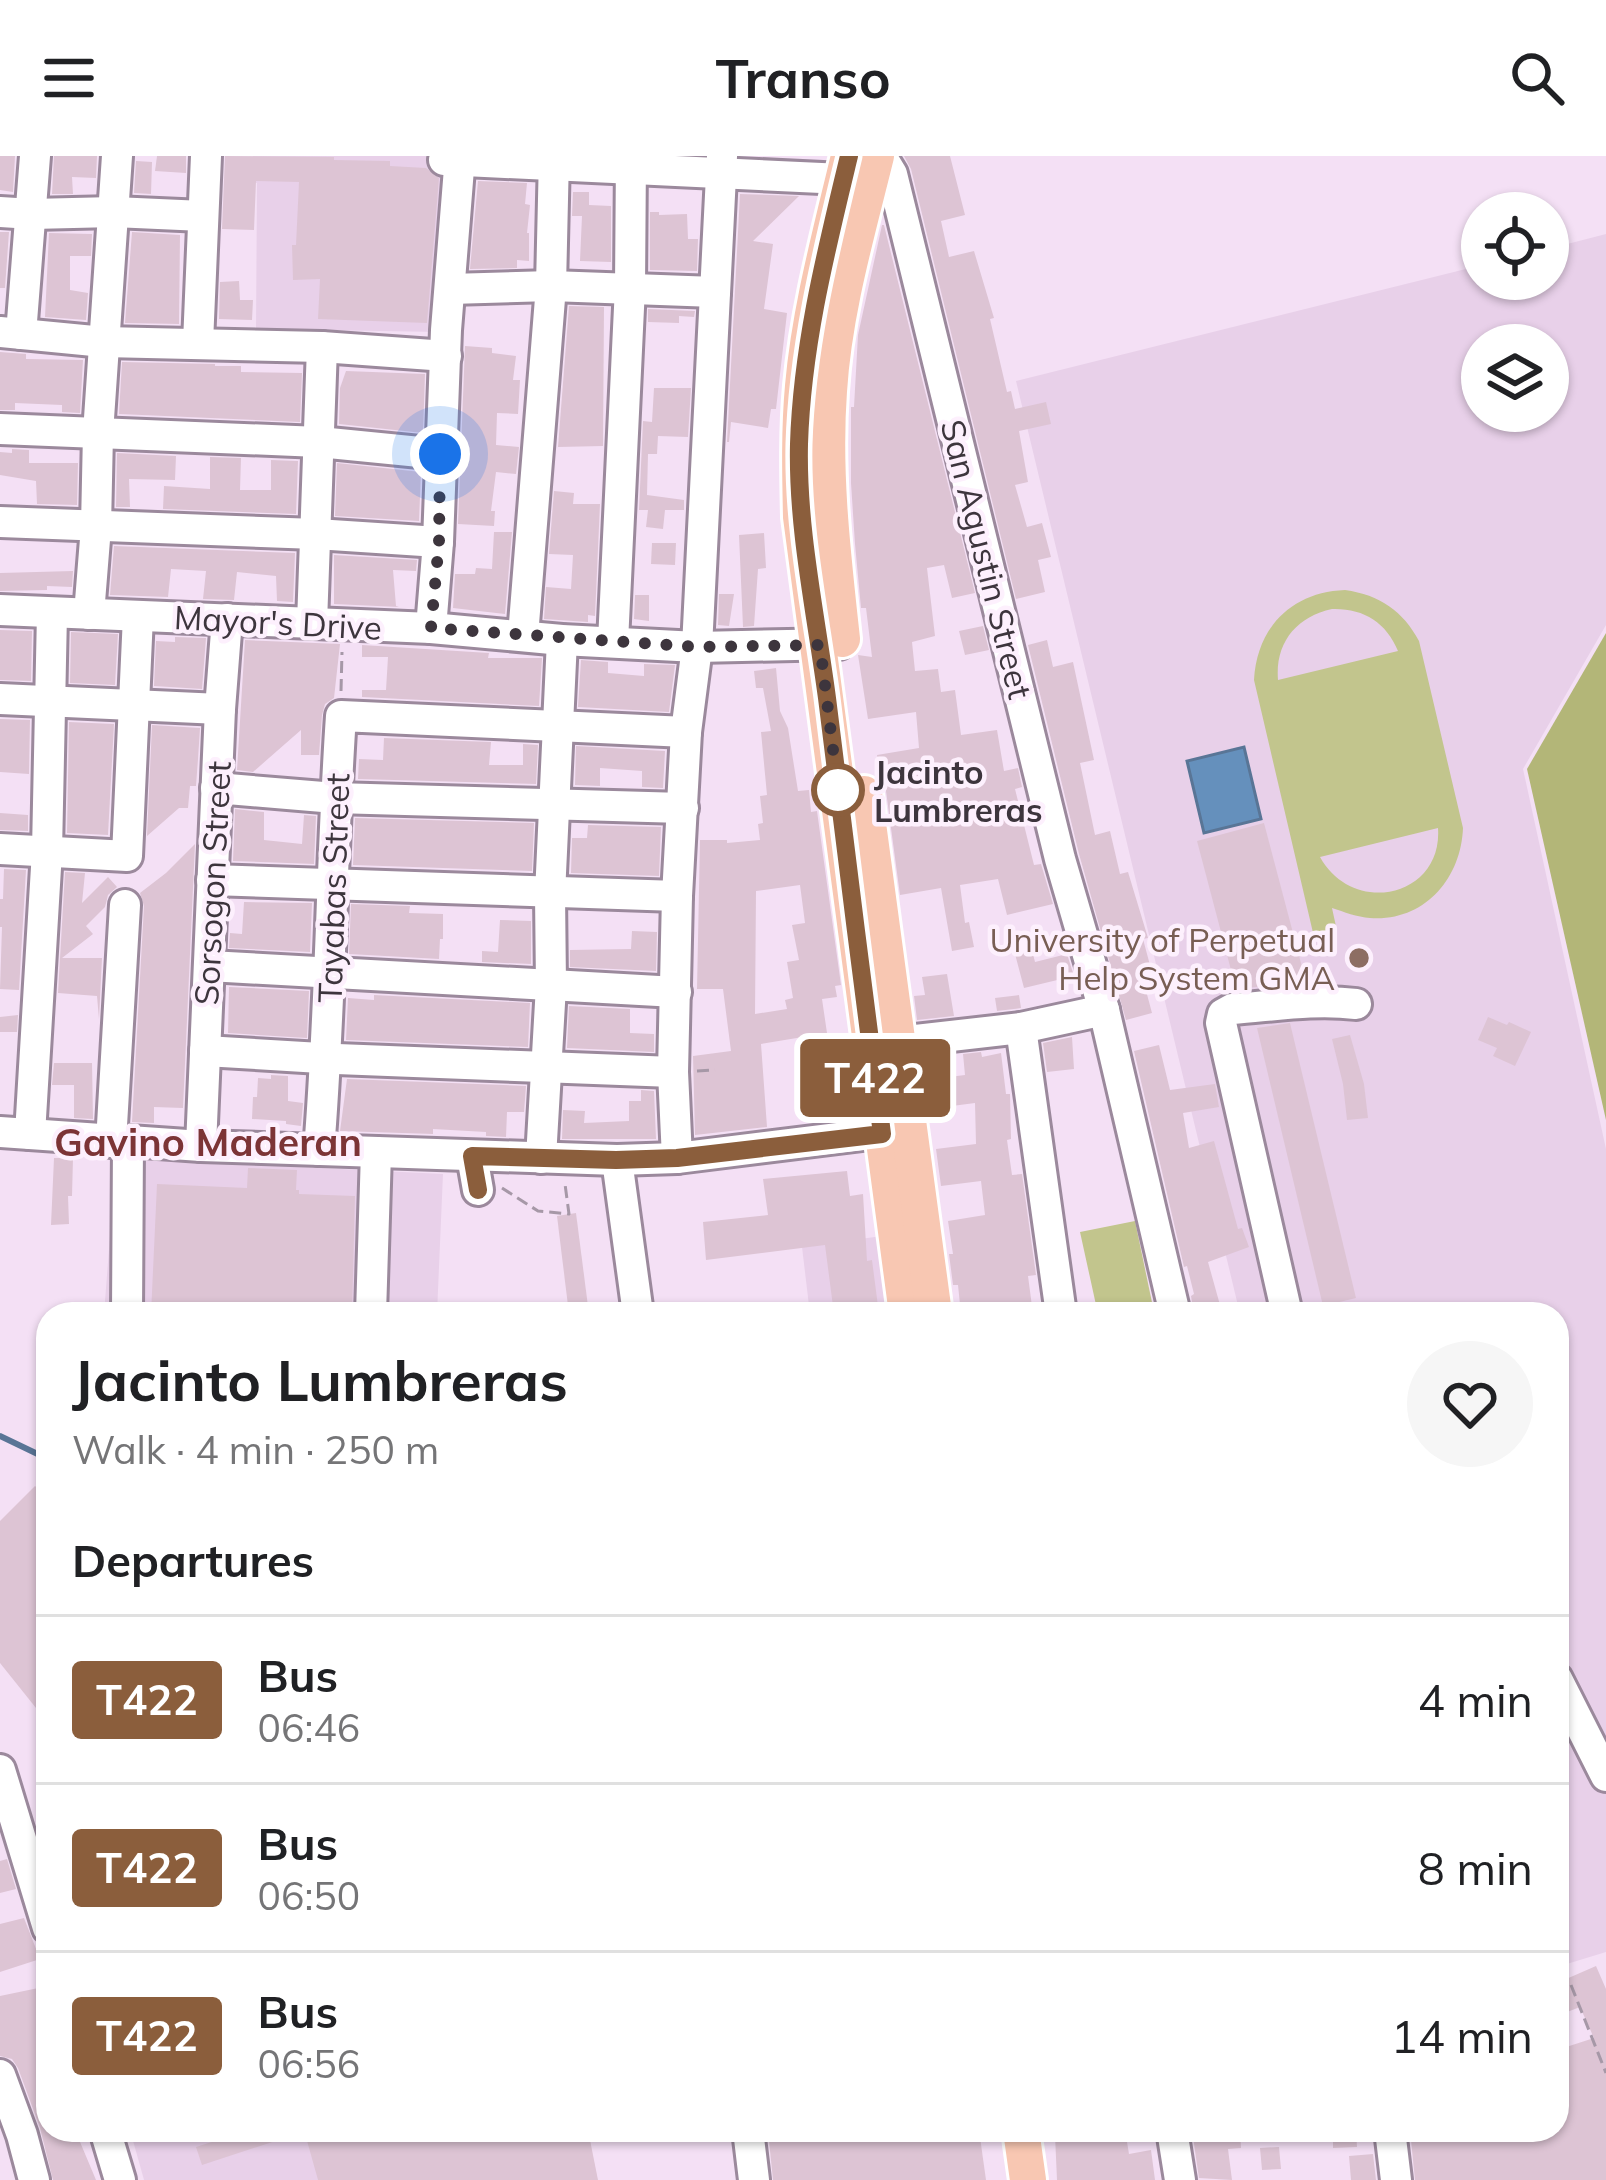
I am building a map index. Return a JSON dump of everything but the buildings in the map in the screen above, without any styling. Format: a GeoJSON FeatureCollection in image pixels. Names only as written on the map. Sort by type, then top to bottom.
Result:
{"type":"FeatureCollection","features":[{"type":"Feature","properties":{"kind":"main road"},"geometry":{"type":"LineString","coordinates":[[864,167],[816,296],[803,382],[801,517],[831,644],[898,1042],[896,1131]]}},
{"type":"Feature","properties":{"kind":"main road"},"geometry":{"type":"LineString","coordinates":[[831,644],[919,1302]]}},
{"type":"Feature","properties":{"kind":"main road"},"geometry":{"type":"LineString","coordinates":[[1023,2142],[1028,2180]]}},
{"type":"Feature","properties":{"kind":"main road"},"geometry":{"type":"LineString","coordinates":[[1047,2142],[1052,2180]]}},
{"type":"Feature","properties":{"kind":"street"},"geometry":{"type":"LineString","coordinates":[[35,156],[32,214],[10,333],[104,342],[322,347],[446,356]]}},
{"type":"Feature","properties":{"kind":"street"},"geometry":{"type":"LineString","coordinates":[[89,614],[117,156]]}},
{"type":"Feature","properties":{"kind":"street"},"geometry":{"type":"LineString","coordinates":[[198,344],[206,156]]}},
{"type":"Feature","properties":{"kind":"street"},"geometry":{"type":"LineString","coordinates":[[431,628],[439,542],[454,159],[864,167]]}},
{"type":"Feature","properties":{"kind":"street"},"geometry":{"type":"LineString","coordinates":[[524,636],[551,286],[553,161]]}},
{"type":"Feature","properties":{"kind":"street"},"geometry":{"type":"LineString","coordinates":[[613,642],[630,287],[631,163]]}},
{"type":"Feature","properties":{"kind":"street"},"geometry":{"type":"LineString","coordinates":[[677,1158],[673,1072],[677,896],[686,732],[697,647],[721,166]]}},
{"type":"Feature","properties":{"kind":"street","name":"San Agustin Street"},"geometry":{"type":"LineString","coordinates":[[864,167],[892,174],[1060,859],[1104,1010],[1172,1302]]}},
{"type":"Feature","properties":{"kind":"street"},"geometry":{"type":"LineString","coordinates":[[0,212],[203,216]]}},
{"type":"Feature","properties":{"kind":"street"},"geometry":{"type":"LineString","coordinates":[[450,289],[551,286],[716,292]]}},
{"type":"Feature","properties":{"kind":"street"},"geometry":{"type":"LineString","coordinates":[[322,347],[316,534],[327,625]]}},
{"type":"Feature","properties":{"kind":"street"},"geometry":{"type":"LineString","coordinates":[[0,429],[319,442],[440,454]]}},
{"type":"Feature","properties":{"kind":"street"},"geometry":{"type":"LineString","coordinates":[[0,522],[439,542]]}},
{"type":"Feature","properties":{"kind":"street","name":"Mayor's Drive"},"geometry":{"type":"LineString","coordinates":[[0,610],[431,628],[697,647],[831,644]]}},
{"type":"Feature","properties":{"kind":"street"},"geometry":{"type":"LineString","coordinates":[[52,613],[47,851],[15,1133],[201,1146],[616,1160],[677,1158],[896,1131]]}},
{"type":"Feature","properties":{"kind":"street"},"geometry":{"type":"LineString","coordinates":[[0,848],[127,856],[138,616]]}},
{"type":"Feature","properties":{"kind":"street","name":"Sorsogon Street"},"geometry":{"type":"LineString","coordinates":[[201,1146],[227,619]]}},
{"type":"Feature","properties":{"kind":"street"},"geometry":{"type":"LineString","coordinates":[[551,1158],[547,1068],[550,893],[562,640]]}},
{"type":"Feature","properties":{"kind":"street"},"geometry":{"type":"LineString","coordinates":[[0,699],[220,709]]}},
{"type":"Feature","properties":{"kind":"street"},"geometry":{"type":"LineString","coordinates":[[340,716],[686,732]]}},
{"type":"Feature","properties":{"kind":"street","name":"Tayabas Street"},"geometry":{"type":"LineString","coordinates":[[319,1150],[340,716]]}},
{"type":"Feature","properties":{"kind":"street"},"geometry":{"type":"LineString","coordinates":[[216,788],[335,798],[683,808]]}},
{"type":"Feature","properties":{"kind":"street"},"geometry":{"type":"LineString","coordinates":[[212,880],[677,896]]}},
{"type":"Feature","properties":{"kind":"street"},"geometry":{"type":"LineString","coordinates":[[124,905],[120,1142],[127,1302]]}},
{"type":"Feature","properties":{"kind":"street"},"geometry":{"type":"LineString","coordinates":[[208,966],[676,992]]}},
{"type":"Feature","properties":{"kind":"street"},"geometry":{"type":"LineString","coordinates":[[1283,1302],[1221,1023],[1223,1014],[1306,1001],[1356,1004]]}},
{"type":"Feature","properties":{"kind":"street"},"geometry":{"type":"LineString","coordinates":[[898,1042],[1021,1028],[1104,1010]]}},
{"type":"Feature","properties":{"kind":"street"},"geometry":{"type":"LineString","coordinates":[[1021,1028],[1059,1302]]}},
{"type":"Feature","properties":{"kind":"street"},"geometry":{"type":"LineString","coordinates":[[205,1051],[673,1072]]}},
{"type":"Feature","properties":{"kind":"street"},"geometry":{"type":"LineString","coordinates":[[371,1302],[376,1152]]}},
{"type":"Feature","properties":{"kind":"street"},"geometry":{"type":"LineString","coordinates":[[472,1156],[489,1188]]}},
{"type":"Feature","properties":{"kind":"street"},"geometry":{"type":"LineString","coordinates":[[616,1160],[636,1302]]}},
{"type":"Feature","properties":{"kind":"street"},"geometry":{"type":"LineString","coordinates":[[1569,1703],[1606,1776]]}},
{"type":"Feature","properties":{"kind":"street"},"geometry":{"type":"LineString","coordinates":[[0,1770],[10,1830],[36,1897]]}},
{"type":"Feature","properties":{"kind":"street"},"geometry":{"type":"LineString","coordinates":[[0,2075],[34,2180]]}},
{"type":"Feature","properties":{"kind":"street"},"geometry":{"type":"LineString","coordinates":[[109,2142],[120,2180]]}},
{"type":"Feature","properties":{"kind":"street"},"geometry":{"type":"LineString","coordinates":[[749,2142],[754,2180]]}},
{"type":"Feature","properties":{"kind":"street"},"geometry":{"type":"LineString","coordinates":[[1174,2142],[1180,2180]]}},
{"type":"Feature","properties":{"kind":"street"},"geometry":{"type":"LineString","coordinates":[[1391,2142],[1396,2180]]}},
{"type":"Feature","properties":{"kind":"path"},"geometry":{"type":"LineString","coordinates":[[327,625],[340,716]]}},
{"type":"Feature","properties":{"kind":"path"},"geometry":{"type":"LineString","coordinates":[[489,1188],[538,1211],[569,1214],[551,1158]]}},
{"type":"Feature","properties":{"kind":"path"},"geometry":{"type":"LineString","coordinates":[[1571,1985],[1606,2073]]}},
{"type":"Feature","properties":{"kind":"shaded area"},"geometry":{"type":"Polygon","coordinates":[[[253,156],[449,156],[441,332],[256,329],[253,156]]]}},
{"type":"Feature","properties":{"kind":"shaded area","name":"University of Perpetual Help System GMA"},"geometry":{"type":"Polygon","coordinates":[[[1606,234],[1606,625],[1523,769],[1606,1149],[1606,1952],[1569,1963],[1569,1302],[1237,1302],[1016,381],[1461,270],[1461,300],[1569,300],[1569,244],[1606,234]]]}},
{"type":"Feature","properties":{"kind":"shaded area"},"geometry":{"type":"Polygon","coordinates":[[[116,1158],[443,1174],[438,1302],[105,1302],[116,1158]]]}},
{"type":"Feature","properties":{"kind":"shaded area"},"geometry":{"type":"Polygon","coordinates":[[[882,1236],[889,1302],[809,1302],[802,1247],[882,1236]]]}},
{"type":"Feature","properties":{"kind":"shaded area"},"geometry":{"type":"Polygon","coordinates":[[[133,2142],[445,2142],[455,2180],[144,2180],[133,2142]]]}},
{"type":"Feature","properties":{"kind":"green space"},"geometry":{"type":"Polygon","coordinates":[[[1345,590],[1380,600],[1406,621],[1419,641],[1463,828],[1461,847],[1447,880],[1423,905],[1389,917],[1365,917],[1332,908],[1337,931],[1314,937],[1254,680],[1270,629],[1294,605],[1345,590]],[[1332,609],[1308,618],[1290,634],[1280,654],[1278,680],[1398,651],[1372,619],[1332,609]],[[1438,828],[1320,857],[1335,876],[1353,887],[1393,891],[1426,870],[1436,852],[1438,828]]]}},
{"type":"Feature","properties":{"kind":"green space"},"geometry":{"type":"Polygon","coordinates":[[[1606,633],[1606,1120],[1527,769],[1606,633]]]}},
{"type":"Feature","properties":{"kind":"green space"},"geometry":{"type":"Polygon","coordinates":[[[1135,1221],[1152,1302],[1095,1302],[1080,1232],[1135,1221]]]}},
{"type":"Feature","properties":{"kind":"water"},"geometry":{"type":"Polygon","coordinates":[[[1244,747],[1261,819],[1204,833],[1187,761],[1244,747]]]}},
{"type":"Feature","properties":{"kind":"waterway"},"geometry":{"type":"LineString","coordinates":[[0,1436],[36,1453]]}},
{"type":"Feature","properties":{"kind":"bus line","name":"T422"},"geometry":{"type":"LineString","coordinates":[[478,1190],[472,1156],[677,1158],[882,1134],[801,517],[803,382],[816,296],[849,156]]}},
{"type":"Feature","properties":{"kind":"place","name":"Jacinto Lumbreras"},"geometry":{"type":"Point","coordinates":[838,790]}},
{"type":"Feature","properties":{"kind":"place","name":"University of Perpetual Help System GMA"},"geometry":{"type":"Point","coordinates":[1359,958]}},
{"type":"Feature","properties":{"kind":"district","name":"Gavino Maderan"},"geometry":{"type":"Point","coordinates":[208,1141]}},
{"type":"Feature","properties":{"kind":"route"},"geometry":{"type":"LineString","coordinates":[[440,454],[431,628],[697,647],[820,645],[838,790]]}}]}
